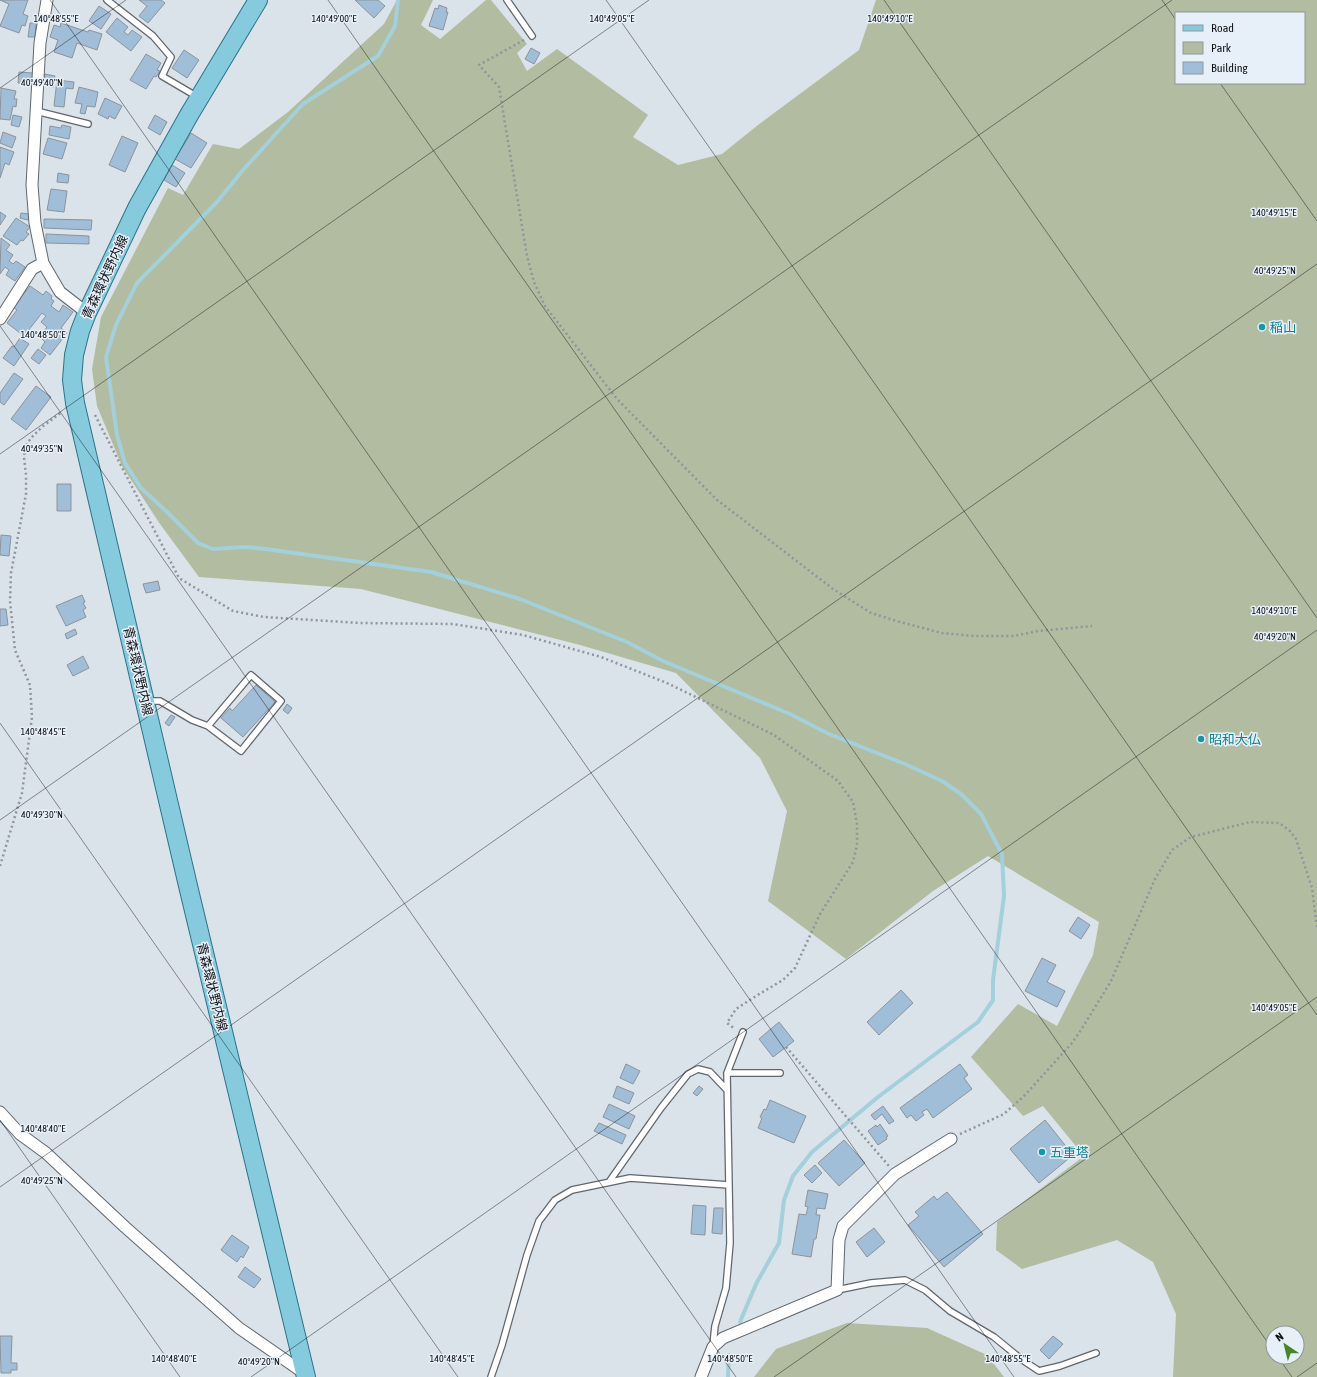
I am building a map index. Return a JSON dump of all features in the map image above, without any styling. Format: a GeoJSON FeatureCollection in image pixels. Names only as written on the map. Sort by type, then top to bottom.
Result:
{"type":"FeatureCollection","features":[{"type":"Feature","properties":{"kind":"main road","name":"青森環状野内線"},"geometry":{"type":"LineString","coordinates":[[258,0],[199,98],[137,208],[87,313],[80,331],[74,355],[72,380],[75,403],[190,897],[307,1376]]}},
{"type":"Feature","properties":{"kind":"street"},"geometry":{"type":"LineString","coordinates":[[47,0],[40,43],[32,185],[36,223],[43,263],[60,292],[87,313]]}},
{"type":"Feature","properties":{"kind":"street"},"geometry":{"type":"LineString","coordinates":[[0,319],[32,269],[43,263]]}},
{"type":"Feature","properties":{"kind":"street"},"geometry":{"type":"LineString","coordinates":[[0,1112],[20,1134],[46,1153],[125,1227],[239,1328],[307,1376]]}},
{"type":"Feature","properties":{"kind":"street"},"geometry":{"type":"LineString","coordinates":[[701,1377],[713,1347],[723,1338],[837,1290],[839,1240],[843,1226],[895,1174],[951,1139]]}},
{"type":"Feature","properties":{"kind":"lane"},"geometry":{"type":"LineString","coordinates":[[106,0],[153,36],[171,57],[162,76],[199,98]]}},
{"type":"Feature","properties":{"kind":"lane"},"geometry":{"type":"LineString","coordinates":[[507,0],[532,36]]}},
{"type":"Feature","properties":{"kind":"lane"},"geometry":{"type":"LineString","coordinates":[[36,111],[88,124]]}},
{"type":"Feature","properties":{"kind":"lane"},"geometry":{"type":"LineString","coordinates":[[145,702],[160,701],[192,720],[208,726],[241,751],[281,701],[251,675],[208,726]]}},
{"type":"Feature","properties":{"kind":"lane"},"geometry":{"type":"LineString","coordinates":[[713,1347],[715,1326],[726,1288],[730,1243],[727,1073],[743,1032]]}},
{"type":"Feature","properties":{"kind":"lane"},"geometry":{"type":"LineString","coordinates":[[609,1182],[661,1108],[688,1074],[698,1069],[710,1072],[727,1090]]}},
{"type":"Feature","properties":{"kind":"lane"},"geometry":{"type":"LineString","coordinates":[[727,1073],[780,1073]]}},
{"type":"Feature","properties":{"kind":"lane"},"geometry":{"type":"LineString","coordinates":[[491,1377],[502,1345],[527,1255],[539,1221],[555,1200],[572,1190],[630,1178],[729,1185]]}},
{"type":"Feature","properties":{"kind":"lane"},"geometry":{"type":"LineString","coordinates":[[837,1290],[871,1283],[905,1280],[925,1290],[950,1311],[994,1337],[1021,1359],[1039,1371],[1060,1366],[1096,1353]]}},
{"type":"Feature","properties":{"kind":"path"},"geometry":{"type":"LineString","coordinates":[[532,36],[479,65],[499,87],[527,256],[534,282],[545,306],[617,399],[716,499],[833,589],[871,613],[942,632],[974,636],[1014,636],[1038,631],[1092,626]]}},
{"type":"Feature","properties":{"kind":"path"},"geometry":{"type":"LineString","coordinates":[[0,866],[22,793],[32,717],[30,685],[15,650],[10,601],[11,573],[26,494],[24,457],[25,447],[31,438],[42,427],[75,403]]}},
{"type":"Feature","properties":{"kind":"path"},"geometry":{"type":"LineString","coordinates":[[95,415],[178,578],[233,611],[264,617],[360,623],[453,624],[523,635],[601,657],[667,683],[774,734],[838,781],[852,802],[856,824],[857,845],[854,862],[820,914],[795,968],[783,980],[736,1009],[727,1023],[732,1028],[743,1032]]}},
{"type":"Feature","properties":{"kind":"path"},"geometry":{"type":"LineString","coordinates":[[951,1139],[1004,1114],[1025,1095],[1072,1043],[1111,981],[1155,880],[1172,850],[1191,837],[1250,822],[1279,823],[1289,830],[1296,839],[1312,888],[1317,928]]}},
{"type":"Feature","properties":{"kind":"path"},"geometry":{"type":"LineString","coordinates":[[786,1047],[895,1174]]}},
{"type":"Feature","properties":{"kind":"green space"},"geometry":{"type":"Polygon","coordinates":[[[397,0],[433,0],[421,25],[440,39],[486,0],[491,0],[527,44],[517,53],[527,71],[557,49],[648,115],[633,137],[678,165],[722,154],[758,125],[859,50],[876,0],[1317,0],[1317,1377],[1173,1377],[1176,1314],[1153,1262],[1117,1240],[1022,1269],[996,1250],[997,1222],[1084,1156],[1043,1106],[1023,1116],[971,1057],[1018,1004],[1057,1026],[1093,955],[1099,922],[988,856],[933,891],[846,959],[768,901],[787,811],[760,758],[676,673],[580,645],[361,589],[199,577],[160,524],[122,466],[97,406],[92,369],[101,317],[168,188],[183,195],[213,144],[239,149],[288,112],[384,24],[397,0]]]}},
{"type":"Feature","properties":{"kind":"green space"},"geometry":{"type":"Polygon","coordinates":[[[847,1323],[927,1328],[987,1355],[1004,1377],[754,1377],[776,1349],[847,1323]]]}},
{"type":"Feature","properties":{"kind":"building"},"geometry":{"type":"Polygon","coordinates":[[[0,0],[28,0],[23,14],[28,16],[25,26],[22,25],[19,33],[0,26],[9,4],[0,0]]]}},
{"type":"Feature","properties":{"kind":"building"},"geometry":{"type":"Polygon","coordinates":[[[139,0],[161,0],[165,3],[148,23],[139,16],[147,6],[139,0]]]}},
{"type":"Feature","properties":{"kind":"building"},"geometry":{"type":"Polygon","coordinates":[[[355,0],[378,0],[385,6],[374,18],[355,0]]]}},
{"type":"Feature","properties":{"kind":"building"},"geometry":{"type":"Polygon","coordinates":[[[439,5],[447,8],[446,12],[448,12],[443,30],[429,26],[435,8],[438,9],[439,5]]]}},
{"type":"Feature","properties":{"kind":"building"},"geometry":{"type":"Polygon","coordinates":[[[99,6],[111,14],[101,29],[89,21],[99,6]]]}},
{"type":"Feature","properties":{"kind":"building"},"geometry":{"type":"Polygon","coordinates":[[[117,18],[128,27],[124,32],[128,35],[132,30],[142,37],[131,51],[106,32],[117,18]]]}},
{"type":"Feature","properties":{"kind":"building"},"geometry":{"type":"Polygon","coordinates":[[[30,23],[36,23],[35,37],[28,37],[30,23]]]}},
{"type":"Feature","properties":{"kind":"building"},"geometry":{"type":"Polygon","coordinates":[[[61,23],[88,32],[89,30],[102,34],[97,50],[77,43],[72,58],[54,52],[58,40],[50,37],[54,25],[60,27],[61,23]]]}},
{"type":"Feature","properties":{"kind":"building"},"geometry":{"type":"Polygon","coordinates":[[[531,48],[540,53],[534,64],[525,59],[531,48]]]}},
{"type":"Feature","properties":{"kind":"building"},"geometry":{"type":"Polygon","coordinates":[[[184,50],[199,60],[187,78],[172,68],[184,50]]]}},
{"type":"Feature","properties":{"kind":"building"},"geometry":{"type":"Polygon","coordinates":[[[146,54],[161,63],[157,70],[160,71],[156,77],[154,76],[146,89],[130,80],[146,54]]]}},
{"type":"Feature","properties":{"kind":"building"},"geometry":{"type":"Polygon","coordinates":[[[19,72],[33,73],[32,84],[18,83],[19,72]]]}},
{"type":"Feature","properties":{"kind":"building"},"geometry":{"type":"Polygon","coordinates":[[[45,74],[55,76],[53,87],[43,85],[45,74]]]}},
{"type":"Feature","properties":{"kind":"building"},"geometry":{"type":"Polygon","coordinates":[[[57,80],[74,82],[73,89],[66,88],[64,107],[54,106],[57,80]]]}},
{"type":"Feature","properties":{"kind":"building"},"geometry":{"type":"Polygon","coordinates":[[[79,87],[98,92],[95,107],[87,106],[85,114],[80,113],[82,104],[75,103],[79,87]]]}},
{"type":"Feature","properties":{"kind":"building"},"geometry":{"type":"Polygon","coordinates":[[[1,88],[16,91],[14,99],[17,99],[16,107],[13,106],[10,120],[0,119],[1,88]]]}},
{"type":"Feature","properties":{"kind":"building"},"geometry":{"type":"Polygon","coordinates":[[[105,98],[122,106],[115,119],[109,116],[108,119],[98,114],[105,98]]]}},
{"type":"Feature","properties":{"kind":"building"},"geometry":{"type":"Polygon","coordinates":[[[13,115],[22,117],[19,127],[11,125],[13,115]]]}},
{"type":"Feature","properties":{"kind":"building"},"geometry":{"type":"Polygon","coordinates":[[[155,115],[167,122],[160,135],[148,128],[155,115]]]}},
{"type":"Feature","properties":{"kind":"building"},"geometry":{"type":"Polygon","coordinates":[[[62,125],[71,127],[69,139],[49,135],[50,126],[61,128],[62,125]]]}},
{"type":"Feature","properties":{"kind":"building"},"geometry":{"type":"Polygon","coordinates":[[[3,132],[16,137],[12,148],[0,143],[3,132]]]}},
{"type":"Feature","properties":{"kind":"building"},"geometry":{"type":"Polygon","coordinates":[[[191,133],[207,143],[191,168],[175,159],[191,133]]]}},
{"type":"Feature","properties":{"kind":"building"},"geometry":{"type":"Polygon","coordinates":[[[122,136],[138,143],[125,172],[109,165],[122,136]]]}},
{"type":"Feature","properties":{"kind":"building"},"geometry":{"type":"Polygon","coordinates":[[[48,138],[67,143],[62,159],[43,154],[48,138]]]}},
{"type":"Feature","properties":{"kind":"building"},"geometry":{"type":"Polygon","coordinates":[[[0,147],[14,152],[9,165],[5,163],[0,178],[0,147]]]}},
{"type":"Feature","properties":{"kind":"building"},"geometry":{"type":"Polygon","coordinates":[[[172,165],[185,173],[176,187],[164,180],[172,165]]]}},
{"type":"Feature","properties":{"kind":"building"},"geometry":{"type":"Polygon","coordinates":[[[58,173],[69,175],[68,183],[57,182],[58,173]]]}},
{"type":"Feature","properties":{"kind":"building"},"geometry":{"type":"Polygon","coordinates":[[[51,189],[67,191],[64,212],[47,210],[51,189]]]}},
{"type":"Feature","properties":{"kind":"building"},"geometry":{"type":"Polygon","coordinates":[[[0,212],[6,216],[0,225],[0,212]]]}},
{"type":"Feature","properties":{"kind":"building"},"geometry":{"type":"Polygon","coordinates":[[[21,213],[29,214],[28,220],[20,218],[21,213]]]}},
{"type":"Feature","properties":{"kind":"building"},"geometry":{"type":"Polygon","coordinates":[[[16,218],[30,227],[26,232],[29,234],[17,245],[3,236],[16,218]]]}},
{"type":"Feature","properties":{"kind":"building"},"geometry":{"type":"Polygon","coordinates":[[[44,219],[92,220],[91,230],[44,228],[44,219]]]}},
{"type":"Feature","properties":{"kind":"building"},"geometry":{"type":"Polygon","coordinates":[[[46,234],[89,236],[89,244],[46,243],[46,234]]]}},
{"type":"Feature","properties":{"kind":"building"},"geometry":{"type":"Polygon","coordinates":[[[1,238],[10,245],[6,250],[13,255],[9,261],[13,264],[16,261],[25,267],[15,281],[6,275],[9,270],[5,267],[0,274],[1,238]]]}},
{"type":"Feature","properties":{"kind":"building"},"geometry":{"type":"Polygon","coordinates":[[[30,286],[43,295],[46,291],[52,296],[51,299],[54,301],[51,306],[59,312],[63,305],[73,312],[61,328],[67,333],[50,355],[41,348],[45,342],[40,337],[47,327],[41,322],[46,316],[42,313],[24,336],[7,323],[17,310],[13,307],[30,286]]]}},
{"type":"Feature","properties":{"kind":"building"},"geometry":{"type":"Polygon","coordinates":[[[20,338],[29,344],[14,366],[3,358],[12,346],[14,347],[20,338]]]}},
{"type":"Feature","properties":{"kind":"building"},"geometry":{"type":"Polygon","coordinates":[[[38,349],[46,355],[39,364],[31,358],[38,349]]]}},
{"type":"Feature","properties":{"kind":"building"},"geometry":{"type":"Polygon","coordinates":[[[14,373],[23,379],[4,405],[0,402],[0,393],[14,373]]]}},
{"type":"Feature","properties":{"kind":"building"},"geometry":{"type":"Polygon","coordinates":[[[36,386],[51,397],[26,430],[11,419],[36,386]]]}},
{"type":"Feature","properties":{"kind":"building"},"geometry":{"type":"Polygon","coordinates":[[[57,484],[71,484],[71,511],[57,511],[57,484]]]}},
{"type":"Feature","properties":{"kind":"building"},"geometry":{"type":"Polygon","coordinates":[[[1,535],[11,536],[9,556],[0,555],[1,535]]]}},
{"type":"Feature","properties":{"kind":"building"},"geometry":{"type":"Polygon","coordinates":[[[158,581],[160,590],[146,593],[143,584],[158,581]]]}},
{"type":"Feature","properties":{"kind":"building"},"geometry":{"type":"Polygon","coordinates":[[[82,595],[85,602],[83,603],[86,608],[83,610],[86,617],[66,626],[56,606],[82,595]]]}},
{"type":"Feature","properties":{"kind":"building"},"geometry":{"type":"Polygon","coordinates":[[[0,609],[6,609],[8,625],[0,626],[0,609]]]}},
{"type":"Feature","properties":{"kind":"building"},"geometry":{"type":"Polygon","coordinates":[[[75,629],[77,634],[67,639],[65,634],[75,629]]]}},
{"type":"Feature","properties":{"kind":"building"},"geometry":{"type":"Polygon","coordinates":[[[83,656],[89,668],[73,676],[67,665],[83,656]]]}},
{"type":"Feature","properties":{"kind":"building"},"geometry":{"type":"Polygon","coordinates":[[[256,685],[275,702],[243,737],[221,718],[230,708],[232,711],[256,685]]]}},
{"type":"Feature","properties":{"kind":"building"},"geometry":{"type":"Polygon","coordinates":[[[287,704],[292,708],[288,714],[283,710],[287,704]]]}},
{"type":"Feature","properties":{"kind":"building"},"geometry":{"type":"Polygon","coordinates":[[[171,715],[175,717],[169,726],[165,723],[171,715]]]}},
{"type":"Feature","properties":{"kind":"building"},"geometry":{"type":"Polygon","coordinates":[[[1078,917],[1090,925],[1081,939],[1069,931],[1078,917]]]}},
{"type":"Feature","properties":{"kind":"building"},"geometry":{"type":"Polygon","coordinates":[[[1042,958],[1056,965],[1047,982],[1065,991],[1057,1007],[1025,991],[1042,958]]]}},
{"type":"Feature","properties":{"kind":"building"},"geometry":{"type":"Polygon","coordinates":[[[901,990],[913,1003],[879,1035],[867,1022],[901,990]]]}},
{"type":"Feature","properties":{"kind":"building"},"geometry":{"type":"Polygon","coordinates":[[[779,1022],[794,1041],[773,1057],[759,1039],[779,1022]]]}},
{"type":"Feature","properties":{"kind":"building"},"geometry":{"type":"Polygon","coordinates":[[[626,1064],[640,1071],[633,1084],[620,1078],[626,1064]]]}},
{"type":"Feature","properties":{"kind":"building"},"geometry":{"type":"Polygon","coordinates":[[[960,1064],[968,1075],[964,1078],[972,1089],[933,1118],[927,1109],[922,1112],[924,1115],[916,1121],[911,1115],[907,1118],[900,1108],[960,1064]]]}},
{"type":"Feature","properties":{"kind":"building"},"geometry":{"type":"Polygon","coordinates":[[[617,1086],[634,1093],[629,1104],[613,1097],[617,1086]]]}},
{"type":"Feature","properties":{"kind":"building"},"geometry":{"type":"Polygon","coordinates":[[[699,1086],[703,1089],[697,1096],[693,1093],[699,1086]]]}},
{"type":"Feature","properties":{"kind":"building"},"geometry":{"type":"Polygon","coordinates":[[[770,1100],[806,1116],[794,1143],[758,1128],[762,1118],[760,1117],[764,1109],[766,1110],[770,1100]]]}},
{"type":"Feature","properties":{"kind":"building"},"geometry":{"type":"Polygon","coordinates":[[[609,1104],[635,1116],[629,1129],[603,1117],[609,1104]]]}},
{"type":"Feature","properties":{"kind":"building"},"geometry":{"type":"Polygon","coordinates":[[[883,1106],[894,1121],[889,1124],[882,1114],[875,1120],[871,1115],[883,1106]]]}},
{"type":"Feature","properties":{"kind":"building","name":"五重塔"},"geometry":{"type":"Polygon","coordinates":[[[1045,1120],[1073,1155],[1039,1183],[1010,1149],[1045,1120]]]}},
{"type":"Feature","properties":{"kind":"building"},"geometry":{"type":"Polygon","coordinates":[[[599,1123],[626,1135],[622,1144],[594,1131],[599,1123]]]}},
{"type":"Feature","properties":{"kind":"building"},"geometry":{"type":"Polygon","coordinates":[[[880,1124],[888,1136],[886,1137],[887,1139],[878,1145],[868,1131],[880,1124]]]}},
{"type":"Feature","properties":{"kind":"building"},"geometry":{"type":"Polygon","coordinates":[[[844,1140],[865,1163],[839,1186],[818,1163],[844,1140]]]}},
{"type":"Feature","properties":{"kind":"building"},"geometry":{"type":"Polygon","coordinates":[[[815,1165],[822,1173],[812,1183],[804,1175],[815,1165]]]}},
{"type":"Feature","properties":{"kind":"building"},"geometry":{"type":"Polygon","coordinates":[[[808,1190],[828,1194],[825,1209],[817,1208],[816,1215],[820,1215],[811,1257],[792,1254],[799,1214],[806,1215],[808,1207],[805,1206],[808,1190]]]}},
{"type":"Feature","properties":{"kind":"building"},"geometry":{"type":"Polygon","coordinates":[[[947,1192],[983,1234],[944,1267],[908,1225],[919,1216],[915,1212],[934,1196],[937,1200],[947,1192]]]}},
{"type":"Feature","properties":{"kind":"building"},"geometry":{"type":"Polygon","coordinates":[[[693,1205],[706,1206],[705,1235],[691,1234],[693,1205]]]}},
{"type":"Feature","properties":{"kind":"building"},"geometry":{"type":"Polygon","coordinates":[[[714,1208],[723,1208],[722,1234],[712,1233],[714,1208]]]}},
{"type":"Feature","properties":{"kind":"building"},"geometry":{"type":"Polygon","coordinates":[[[874,1228],[885,1242],[867,1257],[856,1242],[874,1228]]]}},
{"type":"Feature","properties":{"kind":"building"},"geometry":{"type":"Polygon","coordinates":[[[232,1235],[249,1247],[243,1258],[241,1256],[237,1262],[221,1250],[232,1235]]]}},
{"type":"Feature","properties":{"kind":"building"},"geometry":{"type":"Polygon","coordinates":[[[245,1267],[261,1279],[254,1288],[238,1277],[245,1267]]]}},
{"type":"Feature","properties":{"kind":"building"},"geometry":{"type":"Polygon","coordinates":[[[0,1336],[12,1336],[11,1363],[17,1363],[17,1370],[11,1370],[11,1373],[1,1373],[0,1336]]]}},
{"type":"Feature","properties":{"kind":"building"},"geometry":{"type":"Polygon","coordinates":[[[1053,1336],[1063,1344],[1049,1359],[1040,1350],[1053,1336]]]}},
{"type":"Feature","properties":{"kind":"waterway"},"geometry":{"type":"LineString","coordinates":[[398,0],[395,26],[378,56],[303,104],[243,170],[217,202],[137,283],[116,325],[106,357],[117,435],[125,463],[141,488],[198,543],[213,549],[246,547],[266,549],[431,572],[520,599],[627,642],[663,661],[790,714],[829,734],[905,764],[942,781],[961,794],[981,814],[1002,854],[1004,896],[993,980],[993,1000],[978,1022],[878,1097],[812,1152],[793,1176],[784,1200],[779,1243],[756,1284],[740,1322]]}},
{"type":"Feature","properties":{"kind":"waterway"},"geometry":{"type":"LineString","coordinates":[[728,1377],[729,1355]]}},
{"type":"Feature","properties":{"kind":"place","name":"稲山"},"geometry":{"type":"Point","coordinates":[1262,327]}},
{"type":"Feature","properties":{"kind":"place","name":"昭和大仏"},"geometry":{"type":"Point","coordinates":[1201,739]}},
{"type":"Feature","properties":{"kind":"place","name":"五重塔"},"geometry":{"type":"Point","coordinates":[1042,1152]}}]}
